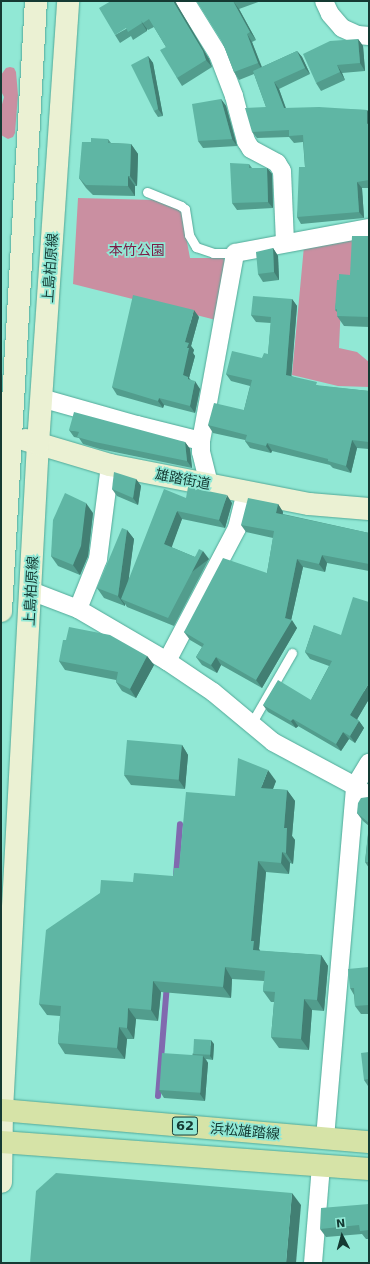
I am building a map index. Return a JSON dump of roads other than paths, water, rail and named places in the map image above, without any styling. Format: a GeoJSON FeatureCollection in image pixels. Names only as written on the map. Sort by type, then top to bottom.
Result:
{"type":"FeatureCollection","features":[{"type":"Feature","properties":{"kind":"main road","name":"浜松雄踏線"},"geometry":{"type":"LineString","coordinates":[[2,1110],[369,1142]]}},
{"type":"Feature","properties":{"kind":"main road","name":"浜松雄踏線"},"geometry":{"type":"LineString","coordinates":[[1,1142],[369,1169]]}},
{"type":"Feature","properties":{"kind":"street","name":"上島柏原線"},"geometry":{"type":"LineString","coordinates":[[1,611],[6,432],[36,1]]}},
{"type":"Feature","properties":{"kind":"street","name":"上島柏原線"},"geometry":{"type":"LineString","coordinates":[[1,1182],[2,1110],[38,444],[68,1]]}},
{"type":"Feature","properties":{"kind":"street"},"geometry":{"type":"LineString","coordinates":[[185,1],[218,54],[234,96],[246,141],[251,149],[277,163],[282,171],[285,243]]}},
{"type":"Feature","properties":{"kind":"street"},"geometry":{"type":"LineString","coordinates":[[324,1],[330,14],[342,28],[358,35],[369,36]]}},
{"type":"Feature","properties":{"kind":"street"},"geometry":{"type":"LineString","coordinates":[[209,484],[201,441],[235,253],[369,228]]}},
{"type":"Feature","properties":{"kind":"street"},"geometry":{"type":"LineString","coordinates":[[41,398],[201,441]]}},
{"type":"Feature","properties":{"kind":"street","name":"雄踏街道"},"geometry":{"type":"LineString","coordinates":[[6,432],[38,444],[110,465],[309,504],[369,508]]}},
{"type":"Feature","properties":{"kind":"street"},"geometry":{"type":"LineString","coordinates":[[78,609],[98,559],[110,465]]}},
{"type":"Feature","properties":{"kind":"street"},"geometry":{"type":"LineString","coordinates":[[167,661],[237,528],[246,492]]}},
{"type":"Feature","properties":{"kind":"street"},"geometry":{"type":"LineString","coordinates":[[31,591],[78,609],[167,661],[213,692],[273,742],[362,791]]}},
{"type":"Feature","properties":{"kind":"street"},"geometry":{"type":"LineString","coordinates":[[325,1138],[362,791],[369,763]]}},
{"type":"Feature","properties":{"kind":"street"},"geometry":{"type":"LineString","coordinates":[[313,1263],[321,1166]]}},
{"type":"Feature","properties":{"kind":"lane"},"geometry":{"type":"LineString","coordinates":[[147,192],[185,209],[189,235],[196,247],[213,253],[235,253]]}},
{"type":"Feature","properties":{"kind":"lane"},"geometry":{"type":"LineString","coordinates":[[251,724],[292,653]]}},
{"type":"Feature","properties":{"kind":"waterway"},"geometry":{"type":"LineString","coordinates":[[176,876],[180,824]]}},
{"type":"Feature","properties":{"kind":"waterway"},"geometry":{"type":"LineString","coordinates":[[158,1096],[167,985]]}},
{"type":"Feature","properties":{"kind":"park label","name":"本竹公園"},"geometry":{"type":"Point","coordinates":[137,250]}}]}
